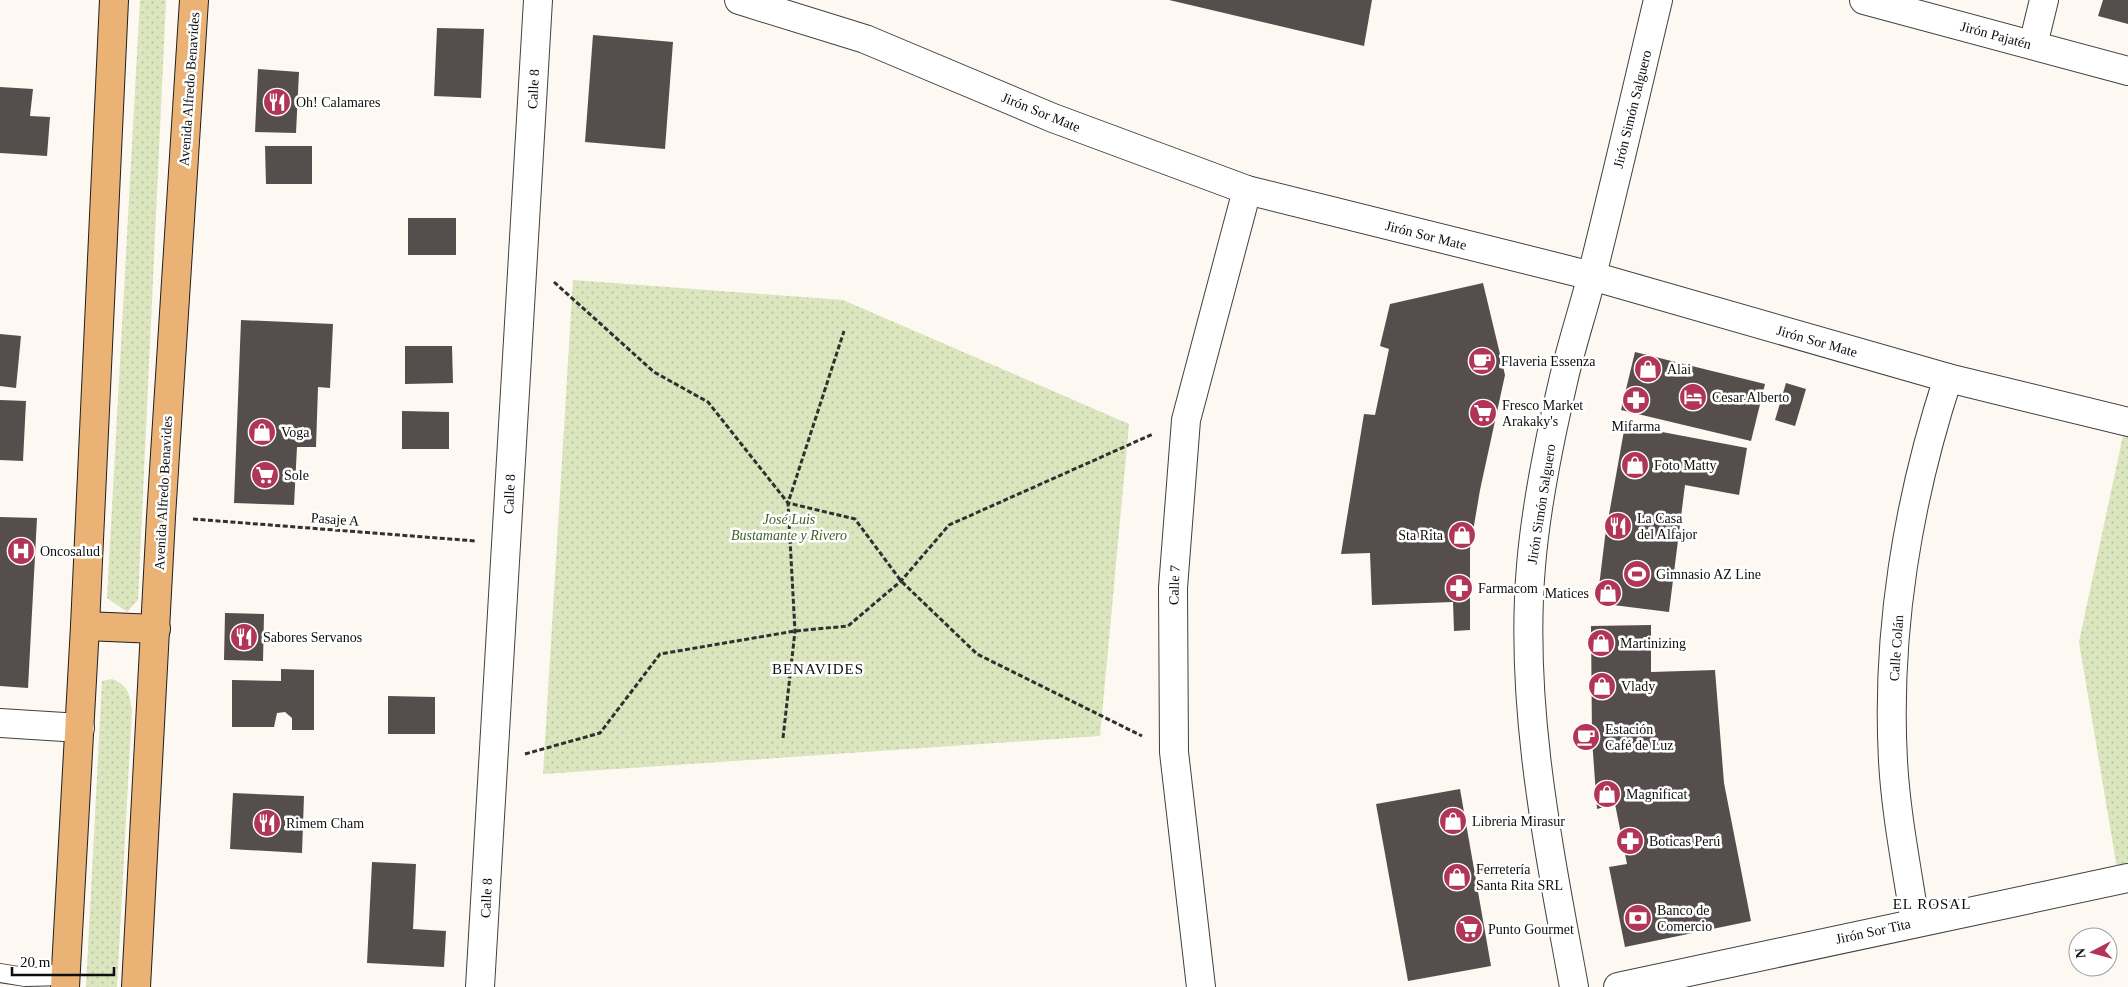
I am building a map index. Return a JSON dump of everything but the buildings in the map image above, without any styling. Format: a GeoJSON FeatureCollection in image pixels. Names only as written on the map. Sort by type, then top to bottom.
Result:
{"type":"FeatureCollection","features":[{"type":"Feature","properties":{"kind":"main road"},"geometry":{"type":"LineString","coordinates":[[65,982],[80,728],[114,0]]}},
{"type":"Feature","properties":{"kind":"main road","name":"Avenida Alfredo Benavides"},"geometry":{"type":"LineString","coordinates":[[136,987],[161,517],[194,0]]}},
{"type":"Feature","properties":{"kind":"main road"},"geometry":{"type":"LineString","coordinates":[[85,626],[156,629]]}},
{"type":"Feature","properties":{"kind":"street","name":"Calle 8"},"geometry":{"type":"LineString","coordinates":[[480,987],[538,0]]}},
{"type":"Feature","properties":{"kind":"street","name":"Jirón Sor Mate"},"geometry":{"type":"LineString","coordinates":[[739,0],[865,39],[1053,118],[1247,190],[1592,276],[1948,378],[2128,422]]}},
{"type":"Feature","properties":{"kind":"street","name":"Jirón Simón Salguero"},"geometry":{"type":"LineString","coordinates":[[1574,987],[1555,884],[1538,769],[1531,704],[1529,636],[1531,566],[1542,490],[1563,381],[1592,276],[1658,0]]}},
{"type":"Feature","properties":{"kind":"street","name":"Jirón Pajatén"},"geometry":{"type":"LineString","coordinates":[[1864,0],[2128,71]]}},
{"type":"Feature","properties":{"kind":"street"},"geometry":{"type":"LineString","coordinates":[[2032,45],[2044,0]]}},
{"type":"Feature","properties":{"kind":"street","name":"Calle 7"},"geometry":{"type":"LineString","coordinates":[[1201,987],[1174,752],[1173,588],[1186,420],[1247,190]]}},
{"type":"Feature","properties":{"kind":"street","name":"Calle Colán"},"geometry":{"type":"LineString","coordinates":[[1915,922],[1898,815],[1893,761],[1892,694],[1894,660],[1900,591],[1918,483],[1931,430],[1948,378]]}},
{"type":"Feature","properties":{"kind":"street"},"geometry":{"type":"LineString","coordinates":[[0,723],[80,728]]}},
{"type":"Feature","properties":{"kind":"street","name":"Jirón Sor Tita"},"geometry":{"type":"LineString","coordinates":[[1618,987],[2128,878]]}},
{"type":"Feature","properties":{"kind":"lane"},"geometry":{"type":"LineString","coordinates":[[0,973],[65,982]]}},
{"type":"Feature","properties":{"kind":"path"},"geometry":{"type":"LineString","coordinates":[[524,255],[654,372],[708,402],[788,503],[855,519],[901,581],[977,654],[1174,752]]}},
{"type":"Feature","properties":{"kind":"path"},"geometry":{"type":"LineString","coordinates":[[783,738],[795,631],[788,503],[844,331]]}},
{"type":"Feature","properties":{"kind":"path"},"geometry":{"type":"LineString","coordinates":[[494,762],[600,733],[660,654],[795,631],[848,626],[901,581],[948,525],[1186,420]]}},
{"type":"Feature","properties":{"kind":"path","name":"Pasaje A"},"geometry":{"type":"LineString","coordinates":[[161,517],[506,543]]}},
{"type":"Feature","properties":{"kind":"green space"},"geometry":{"type":"Polygon","coordinates":[[[140,0],[166,0],[138,600],[127,612],[107,598],[140,0]]]}},
{"type":"Feature","properties":{"kind":"green space","name":"José Luis Bustamante y Rivero"},"geometry":{"type":"Polygon","coordinates":[[[573,280],[843,300],[1129,424],[1100,736],[543,774],[573,280]]]}},
{"type":"Feature","properties":{"kind":"green space"},"geometry":{"type":"Polygon","coordinates":[[[2124,431],[2128,432],[2128,866],[2117,868],[2079,642],[2124,431]]]}},
{"type":"Feature","properties":{"kind":"green space"},"geometry":{"type":"Polygon","coordinates":[[[112,679],[127,690],[132,709],[117,987],[86,987],[102,681],[112,679]]]}},
{"type":"Feature","properties":{"kind":"place","name":"Oh! Calamares"},"geometry":{"type":"Point","coordinates":[277,102]}},
{"type":"Feature","properties":{"kind":"place","name":"Flaveria Essenza"},"geometry":{"type":"Point","coordinates":[1482,361]}},
{"type":"Feature","properties":{"kind":"place","name":"Alai"},"geometry":{"type":"Point","coordinates":[1648,369]}},
{"type":"Feature","properties":{"kind":"place","name":"Cesar Alberto"},"geometry":{"type":"Point","coordinates":[1693,397]}},
{"type":"Feature","properties":{"kind":"place","name":"Mifarma"},"geometry":{"type":"Point","coordinates":[1636,400]}},
{"type":"Feature","properties":{"kind":"place","name":"Fresco Market Arakaky's"},"geometry":{"type":"Point","coordinates":[1483,413]}},
{"type":"Feature","properties":{"kind":"place","name":"Voga"},"geometry":{"type":"Point","coordinates":[262,432]}},
{"type":"Feature","properties":{"kind":"place","name":"Foto Matty"},"geometry":{"type":"Point","coordinates":[1635,465]}},
{"type":"Feature","properties":{"kind":"place","name":"Sole"},"geometry":{"type":"Point","coordinates":[265,475]}},
{"type":"Feature","properties":{"kind":"place","name":"La Casa del Alfajor"},"geometry":{"type":"Point","coordinates":[1618,526]}},
{"type":"Feature","properties":{"kind":"place","name":"Sta Rita"},"geometry":{"type":"Point","coordinates":[1462,535]}},
{"type":"Feature","properties":{"kind":"place","name":"Oncosalud"},"geometry":{"type":"Point","coordinates":[21,551]}},
{"type":"Feature","properties":{"kind":"place","name":"Gimnasio AZ Line"},"geometry":{"type":"Point","coordinates":[1637,574]}},
{"type":"Feature","properties":{"kind":"place","name":"Farmacom"},"geometry":{"type":"Point","coordinates":[1459,588]}},
{"type":"Feature","properties":{"kind":"place","name":"Matices"},"geometry":{"type":"Point","coordinates":[1608,593]}},
{"type":"Feature","properties":{"kind":"place","name":"Sabores Servanos"},"geometry":{"type":"Point","coordinates":[244,637]}},
{"type":"Feature","properties":{"kind":"place","name":"Martinizing"},"geometry":{"type":"Point","coordinates":[1601,643]}},
{"type":"Feature","properties":{"kind":"place","name":"Vlady"},"geometry":{"type":"Point","coordinates":[1602,686]}},
{"type":"Feature","properties":{"kind":"place","name":"Estación Café de Luz"},"geometry":{"type":"Point","coordinates":[1586,737]}},
{"type":"Feature","properties":{"kind":"place","name":"Magnificat"},"geometry":{"type":"Point","coordinates":[1607,794]}},
{"type":"Feature","properties":{"kind":"place","name":"Libreria Mirasur"},"geometry":{"type":"Point","coordinates":[1453,821]}},
{"type":"Feature","properties":{"kind":"place","name":"Rimem Cham"},"geometry":{"type":"Point","coordinates":[267,823]}},
{"type":"Feature","properties":{"kind":"place","name":"Boticas Perú"},"geometry":{"type":"Point","coordinates":[1630,841]}},
{"type":"Feature","properties":{"kind":"place","name":"Ferretería Santa Rita SRL"},"geometry":{"type":"Point","coordinates":[1457,877]}},
{"type":"Feature","properties":{"kind":"place","name":"Banco de Comercio"},"geometry":{"type":"Point","coordinates":[1638,918]}},
{"type":"Feature","properties":{"kind":"place","name":"Punto Gourmet"},"geometry":{"type":"Point","coordinates":[1469,929]}},
{"type":"Feature","properties":{"kind":"district","name":"BENAVIDES"},"geometry":{"type":"Point","coordinates":[818,669]}},
{"type":"Feature","properties":{"kind":"district","name":"EL ROSAL"},"geometry":{"type":"Point","coordinates":[1932,904]}}]}
